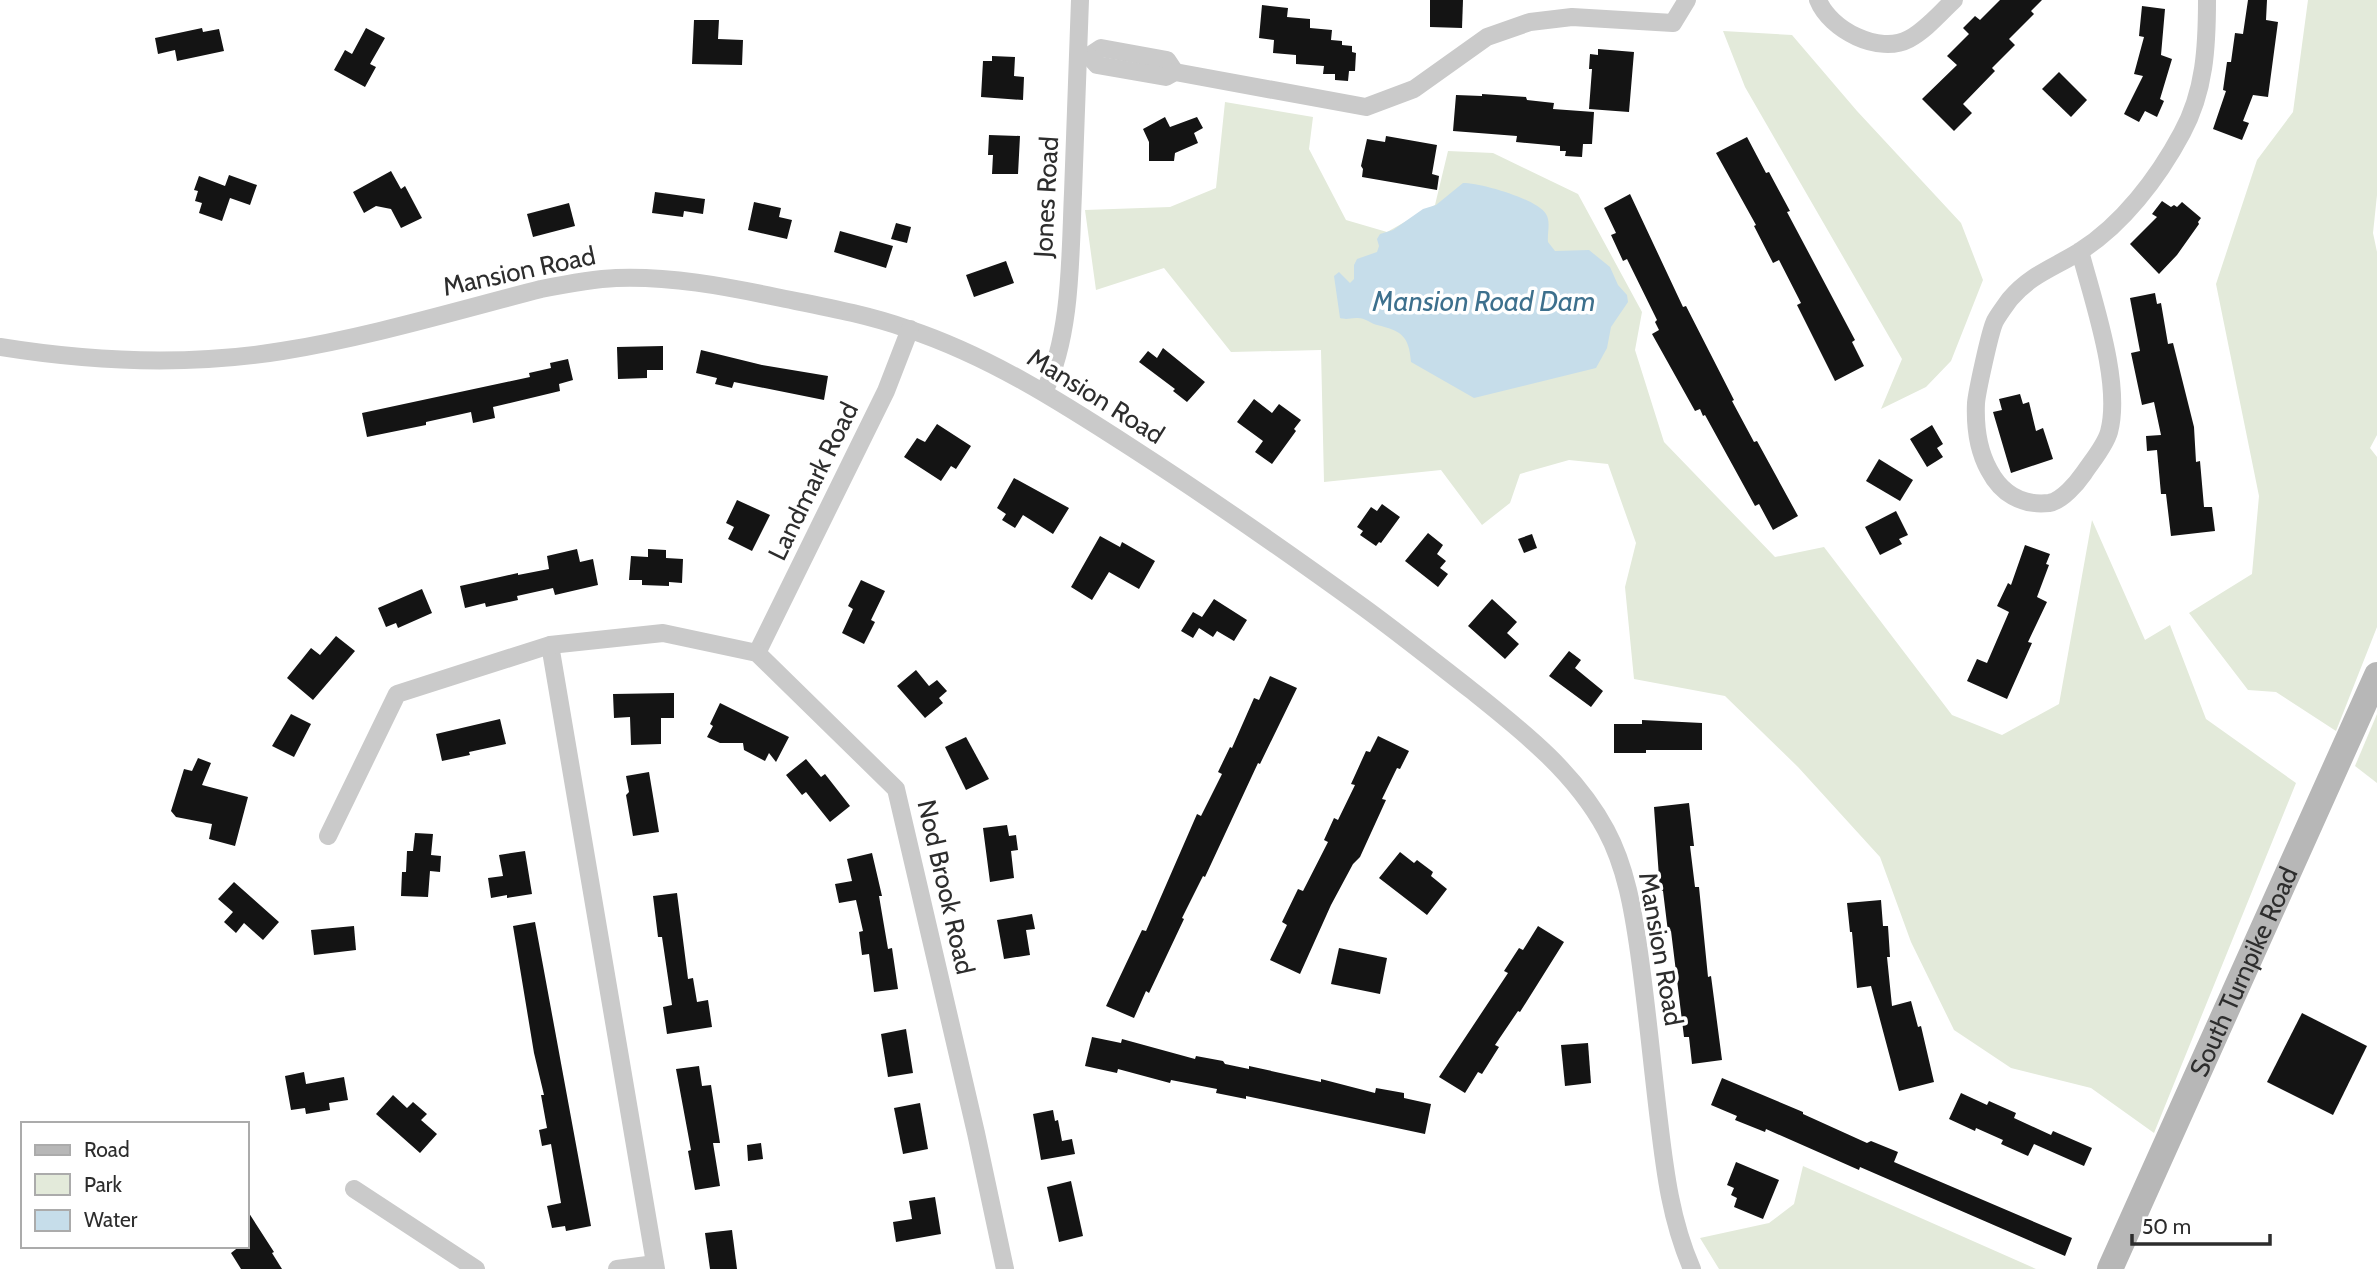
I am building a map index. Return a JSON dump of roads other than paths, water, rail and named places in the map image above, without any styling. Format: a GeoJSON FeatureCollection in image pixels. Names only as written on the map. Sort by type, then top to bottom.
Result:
{"type":"FeatureCollection","features":[{"type":"Feature","properties":{"kind":"main road","name":"South Turnpike Road"},"geometry":{"type":"LineString","coordinates":[[2110,1269],[2377,675]]}},
{"type":"Feature","properties":{"kind":"street","name":"Jones Road"},"geometry":{"type":"LineString","coordinates":[[1044,392],[1059,357],[1063,330],[1084,56],[1080,0]]}},
{"type":"Feature","properties":{"kind":"street"},"geometry":{"type":"LineString","coordinates":[[1084,56],[1101,48],[1167,60],[1175,72],[1366,107],[1414,89],[1487,37],[1530,22],[1572,17],[1673,23],[1687,0]]}},
{"type":"Feature","properties":{"kind":"street"},"geometry":{"type":"LineString","coordinates":[[1818,0],[1822,11],[1836,25],[1854,36],[1883,44],[1907,40],[1954,0]]}},
{"type":"Feature","properties":{"kind":"street"},"geometry":{"type":"LineString","coordinates":[[2080,251],[2097,314],[2111,390],[2112,416],[2108,436],[2076,485],[2051,503],[2029,502],[2009,496],[1996,483],[1982,457],[1976,402],[1994,322],[2011,298],[2038,273],[2080,251],[2143,194],[2182,133],[2204,75],[2207,0]]}},
{"type":"Feature","properties":{"kind":"street","name":"Mansion Road"},"geometry":{"type":"LineString","coordinates":[[0,347],[39,354],[128,360],[233,357],[334,341],[541,289],[613,278],[659,278],[822,306],[910,329],[980,358],[1044,392],[1259,532],[1391,628],[1528,737],[1575,783],[1605,829],[1629,891],[1642,973],[1666,1179],[1681,1245],[1692,1269]]}},
{"type":"Feature","properties":{"kind":"street","name":"Landmark Road"},"geometry":{"type":"LineString","coordinates":[[757,653],[886,391],[910,329]]}},
{"type":"Feature","properties":{"kind":"street"},"geometry":{"type":"LineString","coordinates":[[328,836],[397,694],[550,645],[663,633],[757,653]]}},
{"type":"Feature","properties":{"kind":"street"},"geometry":{"type":"LineString","coordinates":[[550,645],[655,1266],[617,1269]]}},
{"type":"Feature","properties":{"kind":"street","name":"Nod Brook Road"},"geometry":{"type":"LineString","coordinates":[[757,653],[896,789],[1005,1269]]}},
{"type":"Feature","properties":{"kind":"street"},"geometry":{"type":"LineString","coordinates":[[354,1189],[476,1269]]}},
{"type":"Feature","properties":{"kind":"water","name":"Mansion Road Dam"},"geometry":{"type":"Polygon","coordinates":[[[1463,183],[1495,189],[1541,208],[1549,224],[1548,242],[1555,251],[1589,250],[1610,267],[1618,285],[1627,295],[1628,302],[1611,327],[1607,348],[1596,368],[1474,398],[1411,362],[1406,340],[1398,332],[1362,318],[1340,318],[1334,276],[1339,272],[1350,283],[1354,279],[1357,259],[1377,252],[1377,239],[1380,234],[1393,230],[1423,209],[1436,205],[1463,183]]]}}]}
